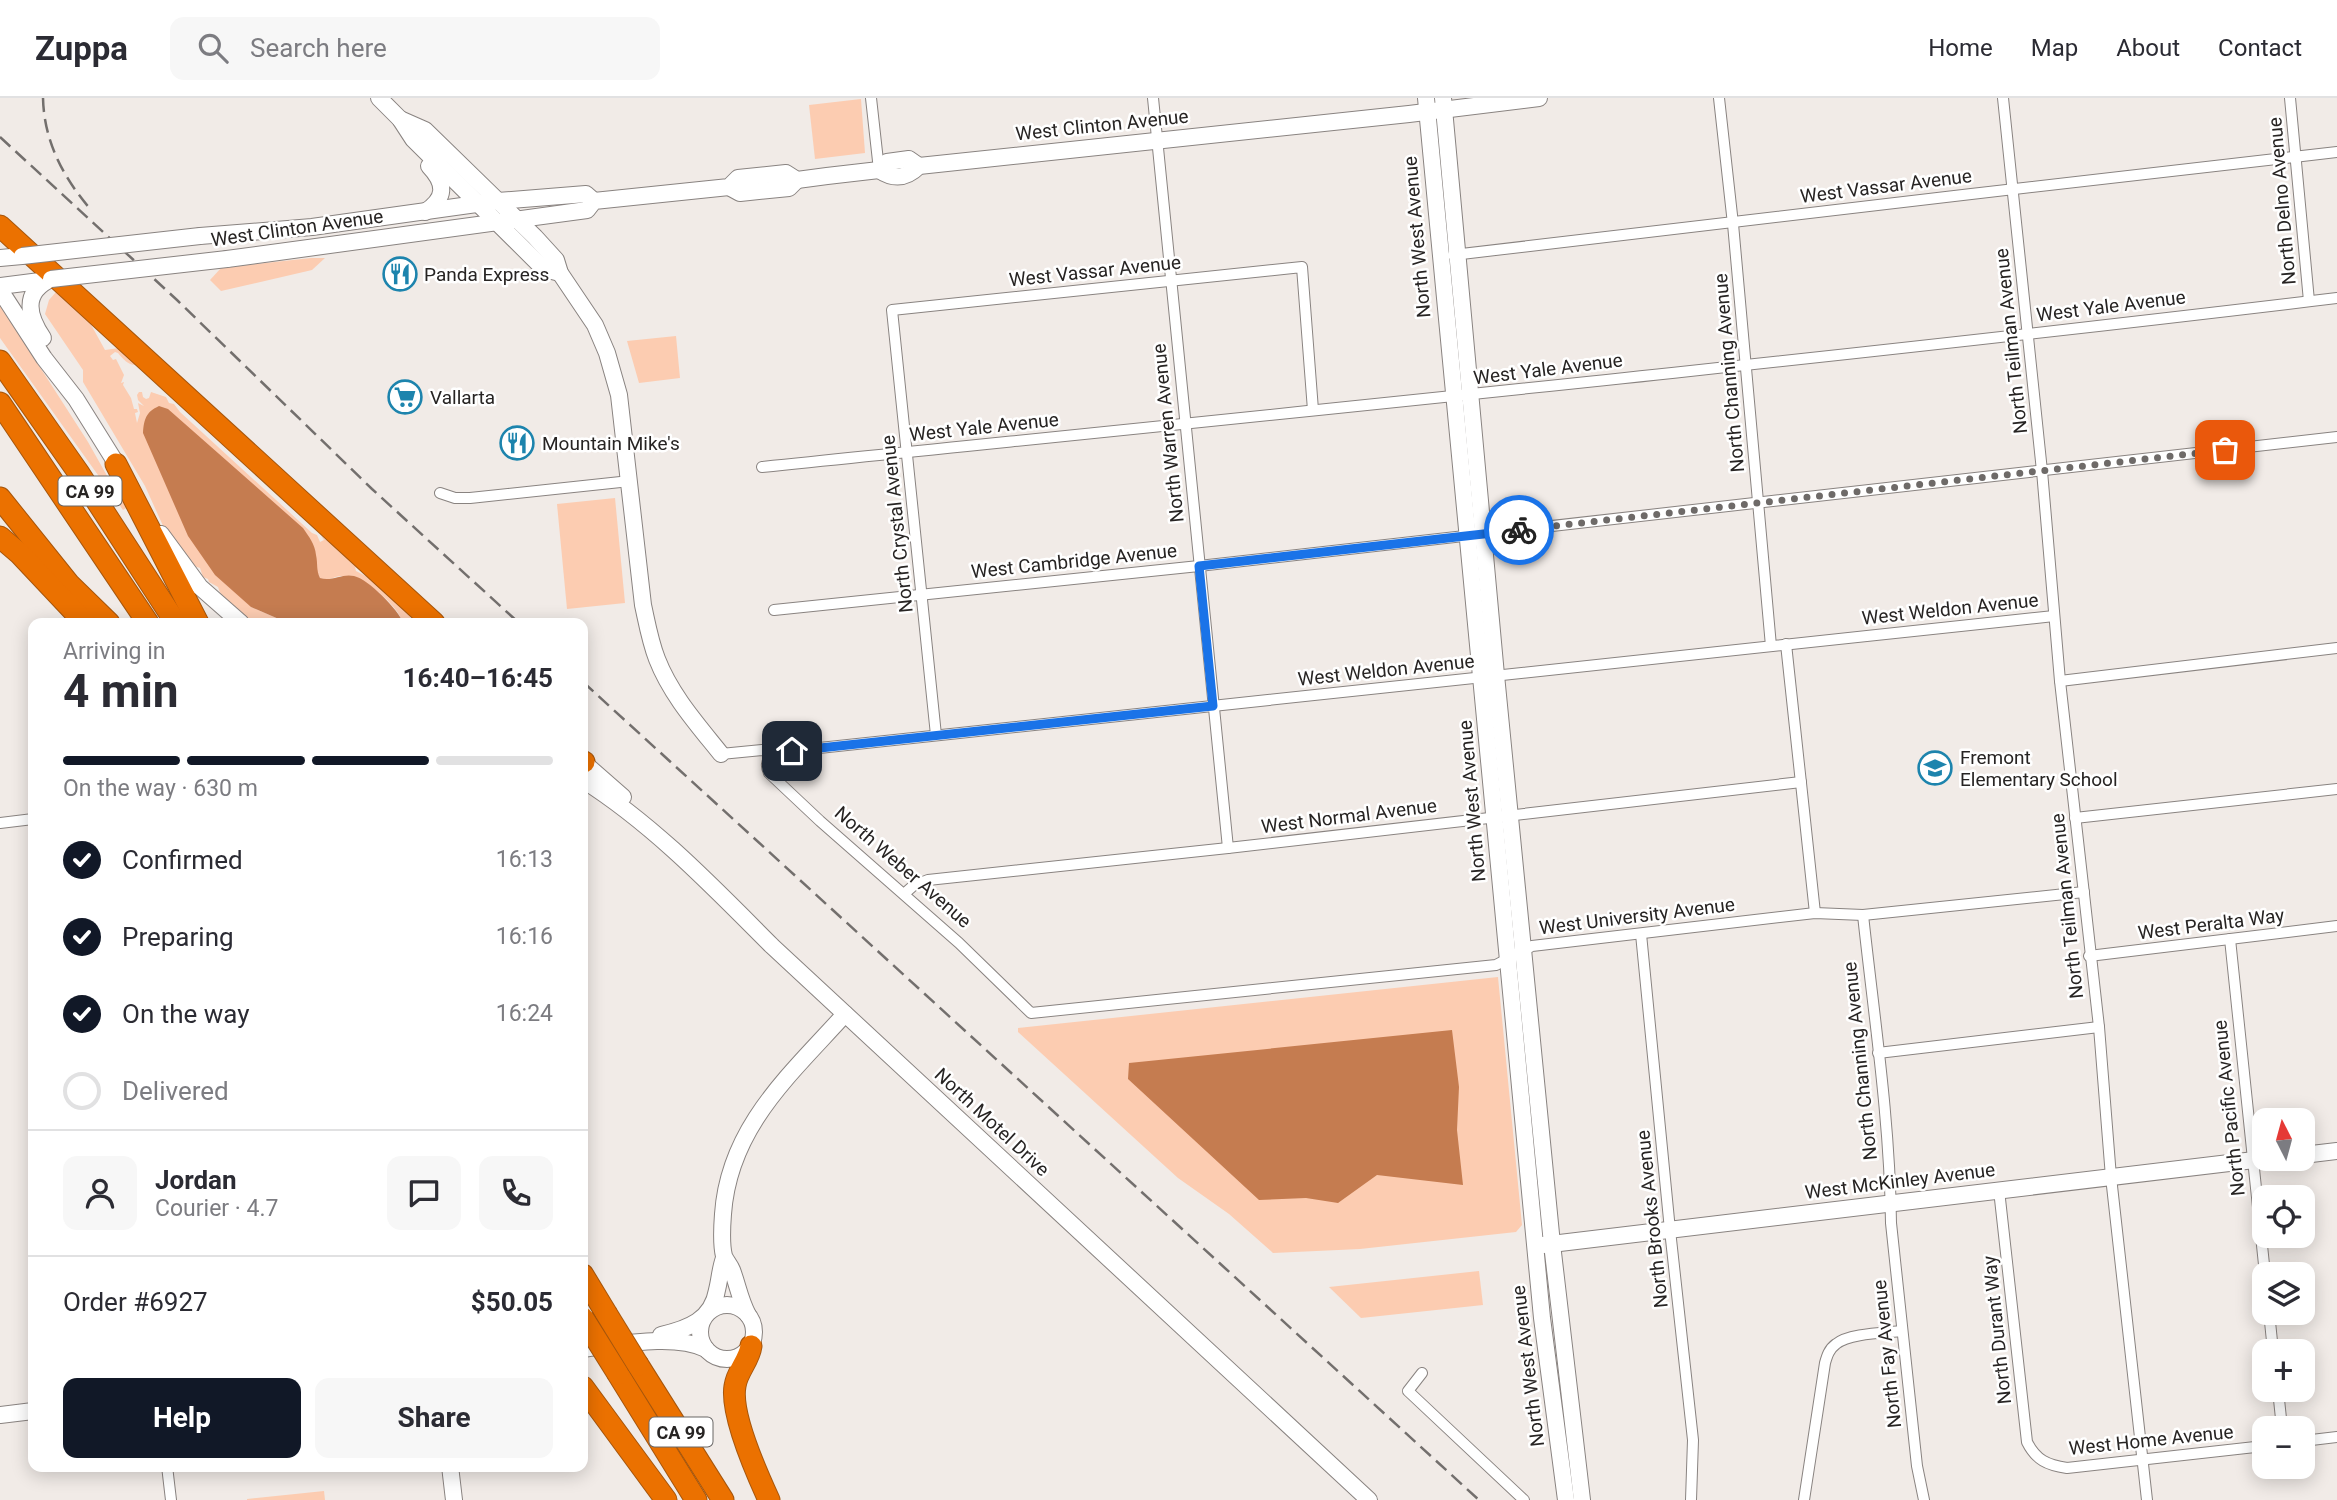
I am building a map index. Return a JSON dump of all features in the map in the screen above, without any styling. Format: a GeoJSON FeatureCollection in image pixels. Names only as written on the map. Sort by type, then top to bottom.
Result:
{"type":"FeatureCollection","features":[{"type":"Feature","properties":{"kind":"highway"},"geometry":{"type":"LineString","coordinates":[[0,226],[429,618]]}},
{"type":"Feature","properties":{"kind":"highway","name":"CA 99"},"geometry":{"type":"LineString","coordinates":[[0,361],[78,472],[173,618]]}},
{"type":"Feature","properties":{"kind":"highway","name":"CA 99"},"geometry":{"type":"LineString","coordinates":[[0,403],[144,618]]}},
{"type":"Feature","properties":{"kind":"highway"},"geometry":{"type":"LineString","coordinates":[[116,464],[195,618]]}},
{"type":"Feature","properties":{"kind":"highway"},"geometry":{"type":"LineString","coordinates":[[0,498],[69,584],[104,618]]}},
{"type":"Feature","properties":{"kind":"highway"},"geometry":{"type":"LineString","coordinates":[[0,537],[20,554],[80,618]]}},
{"type":"Feature","properties":{"kind":"highway","name":"CA 99"},"geometry":{"type":"LineString","coordinates":[[588,1283],[723,1500]]}},
{"type":"Feature","properties":{"kind":"highway","name":"CA 99"},"geometry":{"type":"LineString","coordinates":[[588,1326],[696,1500]]}},
{"type":"Feature","properties":{"kind":"highway"},"geometry":{"type":"LineString","coordinates":[[751,1346],[750,1354],[736,1381],[735,1403],[751,1459],[769,1500]]}},
{"type":"Feature","properties":{"kind":"highway"},"geometry":{"type":"LineString","coordinates":[[588,1394],[666,1500]]}},
{"type":"Feature","properties":{"kind":"main road"},"geometry":{"type":"LineString","coordinates":[[379,98],[400,119],[413,139],[544,268],[560,273]]}},
{"type":"Feature","properties":{"kind":"main road","name":"West Clinton Avenue"},"geometry":{"type":"LineString","coordinates":[[0,288],[51,279],[227,259],[587,210],[594,201],[729,187],[738,178],[786,173],[797,180],[879,170],[889,177],[911,174],[919,166],[1156,141],[1427,105],[1539,98]]}},
{"type":"Feature","properties":{"kind":"main road","name":"North West Avenue"},"geometry":{"type":"LineString","coordinates":[[1444,104],[1470,396],[1475,535]]}},
{"type":"Feature","properties":{"kind":"main road","name":"North West Avenue"},"geometry":{"type":"LineString","coordinates":[[1427,105],[1453,397],[1475,535],[1489,676],[1502,816],[1507,959],[1562,1496]]}},
{"type":"Feature","properties":{"kind":"main road"},"geometry":{"type":"LineString","coordinates":[[400,119],[425,130],[517,220],[556,260],[560,273],[586,309],[611,364],[619,395],[643,605],[657,658],[687,713],[721,754]]}},
{"type":"Feature","properties":{"kind":"main road"},"geometry":{"type":"LineString","coordinates":[[423,149],[423,160],[437,174],[442,185],[440,197],[425,212]]}},
{"type":"Feature","properties":{"kind":"main road","name":"West Clinton Avenue"},"geometry":{"type":"LineString","coordinates":[[0,258],[200,236],[313,227],[498,201],[586,194],[594,201]]}},
{"type":"Feature","properties":{"kind":"main road"},"geometry":{"type":"LineString","coordinates":[[51,279],[41,284],[34,294],[31,316],[64,369],[76,399]]}},
{"type":"Feature","properties":{"kind":"main road"},"geometry":{"type":"LineString","coordinates":[[0,288],[190,575],[211,598],[235,618]]}},
{"type":"Feature","properties":{"kind":"main road"},"geometry":{"type":"LineString","coordinates":[[588,766],[680,847],[710,885]]}},
{"type":"Feature","properties":{"kind":"main road","name":"North Motel Drive"},"geometry":{"type":"LineString","coordinates":[[588,783],[676,851],[845,1014],[1369,1500]]}},
{"type":"Feature","properties":{"kind":"main road","name":"North West Avenue"},"geometry":{"type":"LineString","coordinates":[[1502,816],[1524,950],[1552,1244],[1582,1500]]}},
{"type":"Feature","properties":{"kind":"main road"},"geometry":{"type":"LineString","coordinates":[[706,1349],[700,1332],[716,1295],[719,1271],[724,1258],[722,1224],[725,1194],[743,1138],[762,1108],[845,1014]]}},
{"type":"Feature","properties":{"kind":"main road"},"geometry":{"type":"LineString","coordinates":[[2315,1154],[2337,1151]]}},
{"type":"Feature","properties":{"kind":"main road","name":"West McKinley Avenue"},"geometry":{"type":"LineString","coordinates":[[1535,1246],[2252,1161]]}},
{"type":"Feature","properties":{"kind":"main road"},"geometry":{"type":"LineString","coordinates":[[588,1348],[654,1341],[691,1342],[712,1354],[729,1359],[738,1357],[751,1346],[754,1330],[739,1297],[732,1269],[724,1258]]}},
{"type":"Feature","properties":{"kind":"main road"},"geometry":{"type":"LineString","coordinates":[[654,1341],[662,1335],[691,1326],[712,1310],[727,1305],[735,1306],[748,1315]]}},
{"type":"Feature","properties":{"kind":"main road"},"geometry":{"type":"LineString","coordinates":[[1545,1343],[1557,1374],[1562,1406],[1564,1409],[1572,1409]]}},
{"type":"Feature","properties":{"kind":"main road"},"geometry":{"type":"LineString","coordinates":[[0,1415],[28,1412]]}},
{"type":"Feature","properties":{"kind":"main road"},"geometry":{"type":"LineString","coordinates":[[1555,1424],[1566,1429],[1569,1454],[1578,1468]]}},
{"type":"Feature","properties":{"kind":"main road"},"geometry":{"type":"LineString","coordinates":[[451,1472],[454,1500]]}},
{"type":"Feature","properties":{"kind":"street"},"geometry":{"type":"LineString","coordinates":[[871,98],[879,170]]}},
{"type":"Feature","properties":{"kind":"street","name":"North Warren Avenue"},"geometry":{"type":"LineString","coordinates":[[1153,98],[1228,848]]}},
{"type":"Feature","properties":{"kind":"street","name":"North Channing Avenue"},"geometry":{"type":"LineString","coordinates":[[1719,98],[1771,646]]}},
{"type":"Feature","properties":{"kind":"street","name":"North Teilman Avenue"},"geometry":{"type":"LineString","coordinates":[[2003,98],[2042,471],[2060,681],[2099,1027],[2111,1177],[2147,1500]]}},
{"type":"Feature","properties":{"kind":"street","name":"North Delno Avenue"},"geometry":{"type":"LineString","coordinates":[[2290,98],[2309,301]]}},
{"type":"Feature","properties":{"kind":"street","name":"West Vassar Avenue"},"geometry":{"type":"LineString","coordinates":[[1440,257],[2337,152]]}},
{"type":"Feature","properties":{"kind":"street","name":"West Vassar Avenue"},"geometry":{"type":"LineString","coordinates":[[892,310],[1302,267],[1313,410]]}},
{"type":"Feature","properties":{"kind":"street","name":"West Yale Avenue"},"geometry":{"type":"LineString","coordinates":[[762,467],[1470,396],[2337,298]]}},
{"type":"Feature","properties":{"kind":"street","name":"North Crystal Avenue"},"geometry":{"type":"LineString","coordinates":[[892,310],[936,735]]}},
{"type":"Feature","properties":{"kind":"street","name":"West Cambridge Avenue"},"geometry":{"type":"LineString","coordinates":[[774,610],[1199,566],[2337,436]]}},
{"type":"Feature","properties":{"kind":"street"},"geometry":{"type":"LineString","coordinates":[[440,493],[455,498],[470,498],[630,481]]}},
{"type":"Feature","properties":{"kind":"street","name":"West Weldon Avenue"},"geometry":{"type":"LineString","coordinates":[[721,754],[762,750],[782,752],[2054,616]]}},
{"type":"Feature","properties":{"kind":"street"},"geometry":{"type":"LineString","coordinates":[[1786,644],[1815,913]]}},
{"type":"Feature","properties":{"kind":"street"},"geometry":{"type":"LineString","coordinates":[[2060,681],[2337,649]]}},
{"type":"Feature","properties":{"kind":"street","name":"North Weber Avenue"},"geometry":{"type":"LineString","coordinates":[[782,752],[773,755],[768,761],[769,773],[1031,1013]]}},
{"type":"Feature","properties":{"kind":"street","name":"West Normal Avenue"},"geometry":{"type":"LineString","coordinates":[[904,894],[913,886],[929,880],[1801,782]]}},
{"type":"Feature","properties":{"kind":"street"},"geometry":{"type":"LineString","coordinates":[[2075,818],[2337,789]]}},
{"type":"Feature","properties":{"kind":"street"},"geometry":{"type":"LineString","coordinates":[[0,823],[28,820]]}},
{"type":"Feature","properties":{"kind":"street","name":"West University Avenue"},"geometry":{"type":"LineString","coordinates":[[1031,1013],[1496,965],[1532,946],[1815,913],[1863,915],[2084,892]]}},
{"type":"Feature","properties":{"kind":"street","name":"North Channing Avenue"},"geometry":{"type":"LineString","coordinates":[[1863,915],[1891,1203]]}},
{"type":"Feature","properties":{"kind":"street","name":"West Peralta Way"},"geometry":{"type":"LineString","coordinates":[[2089,956],[2337,926]]}},
{"type":"Feature","properties":{"kind":"street","name":"North Brooks Avenue"},"geometry":{"type":"LineString","coordinates":[[1641,934],[1693,1440],[1692,1500]]}},
{"type":"Feature","properties":{"kind":"street","name":"North Pacific Avenue"},"geometry":{"type":"LineString","coordinates":[[2230,939],[2252,1161]]}},
{"type":"Feature","properties":{"kind":"street"},"geometry":{"type":"LineString","coordinates":[[1878,1053],[2099,1027]]}},
{"type":"Feature","properties":{"kind":"street","name":"North Pacific Avenue"},"geometry":{"type":"LineString","coordinates":[[2253,1171],[2264,1262]]}},
{"type":"Feature","properties":{"kind":"street","name":"North Durant Way"},"geometry":{"type":"LineString","coordinates":[[1998,1190],[2027,1442],[2033,1454],[2042,1462]]}},
{"type":"Feature","properties":{"kind":"street","name":"North Fay Avenue"},"geometry":{"type":"LineString","coordinates":[[1891,1203],[1902,1331],[1917,1466],[1924,1500]]}},
{"type":"Feature","properties":{"kind":"street"},"geometry":{"type":"LineString","coordinates":[[1804,1500],[1825,1363],[1829,1352],[1836,1343],[1848,1338],[1902,1331]]}},
{"type":"Feature","properties":{"kind":"street"},"geometry":{"type":"LineString","coordinates":[[1422,1373],[1408,1391],[1524,1500]]}},
{"type":"Feature","properties":{"kind":"street"},"geometry":{"type":"LineString","coordinates":[[2315,1440],[2337,1437]]}},
{"type":"Feature","properties":{"kind":"street","name":"West Home Avenue"},"geometry":{"type":"LineString","coordinates":[[2042,1462],[2067,1468],[2252,1447]]}},
{"type":"Feature","properties":{"kind":"street"},"geometry":{"type":"LineString","coordinates":[[168,1472],[171,1500]]}},
{"type":"Feature","properties":{"kind":"shaded area"},"geometry":{"type":"Polygon","coordinates":[[[861,99],[865,153],[815,159],[809,105],[861,99]]]}},
{"type":"Feature","properties":{"kind":"shaded area"},"geometry":{"type":"Polygon","coordinates":[[[325,258],[312,270],[221,291],[210,280],[221,268],[325,258]]]}},
{"type":"Feature","properties":{"kind":"shaded area"},"geometry":{"type":"Polygon","coordinates":[[[56,292],[89,321],[105,350],[119,348],[137,365],[129,363],[115,352],[110,356],[113,360],[116,359],[124,375],[121,383],[124,382],[134,409],[137,409],[137,423],[140,413],[138,403],[144,406],[138,400],[139,392],[142,392],[146,399],[151,392],[166,397],[169,403],[174,404],[317,535],[320,542],[324,540],[321,536],[326,540],[327,537],[366,574],[355,567],[356,571],[389,592],[410,618],[401,618],[387,600],[360,580],[342,576],[320,578],[316,570],[316,555],[251,607],[276,618],[243,617],[218,587],[203,577],[200,568],[194,566],[164,528],[145,486],[83,382],[83,370],[45,314],[49,300],[56,292]]]}},
{"type":"Feature","properties":{"kind":"shaded area"},"geometry":{"type":"Polygon","coordinates":[[[0,305],[88,442],[119,497],[123,498],[128,507],[123,510],[0,338],[0,305]]]}},
{"type":"Feature","properties":{"kind":"shaded area"},"geometry":{"type":"Polygon","coordinates":[[[676,336],[680,378],[639,383],[627,341],[676,336]]]}},
{"type":"Feature","properties":{"kind":"shaded area"},"geometry":{"type":"Polygon","coordinates":[[[159,406],[168,409],[303,528],[314,547],[320,578],[350,575],[360,578],[382,596],[400,618],[276,618],[251,607],[215,575],[188,536],[143,433],[146,416],[159,406]]]}},
{"type":"Feature","properties":{"kind":"shaded area"},"geometry":{"type":"Polygon","coordinates":[[[615,498],[625,603],[567,609],[557,504],[615,498]]]}},
{"type":"Feature","properties":{"kind":"shaded area"},"geometry":{"type":"Polygon","coordinates":[[[1498,977],[1522,1225],[1516,1232],[1360,1249],[1273,1253],[1229,1214],[1178,1178],[1018,1032],[1018,1028],[1498,977]]]}},
{"type":"Feature","properties":{"kind":"shaded area"},"geometry":{"type":"Polygon","coordinates":[[[1452,1030],[1459,1087],[1457,1130],[1463,1185],[1377,1175],[1338,1203],[1306,1198],[1259,1200],[1128,1079],[1129,1063],[1452,1030]]]}},
{"type":"Feature","properties":{"kind":"shaded area"},"geometry":{"type":"Polygon","coordinates":[[[1479,1271],[1483,1305],[1361,1318],[1329,1287],[1479,1271]]]}},
{"type":"Feature","properties":{"kind":"shaded area"},"geometry":{"type":"Polygon","coordinates":[[[324,1491],[325,1500],[247,1500],[247,1499],[324,1491]]]}},
{"type":"Feature","properties":{"kind":"railway"},"geometry":{"type":"LineString","coordinates":[[43,98],[47,130],[57,159],[92,211]]}},
{"type":"Feature","properties":{"kind":"railway"},"geometry":{"type":"LineString","coordinates":[[0,137],[177,300],[372,489],[514,618]]}},
{"type":"Feature","properties":{"kind":"railway"},"geometry":{"type":"LineString","coordinates":[[588,687],[1479,1500]]}},
{"type":"Feature","properties":{"kind":"way so far"},"geometry":{"type":"LineString","coordinates":[[1519,530],[2225,450]]}},
{"type":"Feature","properties":{"kind":"place","name":"Panda Express"},"geometry":{"type":"Point","coordinates":[400,274]}},
{"type":"Feature","properties":{"kind":"place","name":"Vallarta"},"geometry":{"type":"Point","coordinates":[405,397]}},
{"type":"Feature","properties":{"kind":"place","name":"Mountain Mike's"},"geometry":{"type":"Point","coordinates":[517,443]}},
{"type":"Feature","properties":{"kind":"place","name":"Fremont Elementary School"},"geometry":{"type":"Point","coordinates":[1935,768]}},
{"type":"Feature","properties":{"kind":"route"},"geometry":{"type":"LineString","coordinates":[[792,751],[1213,706],[1199,566],[1519,530]]}}]}
